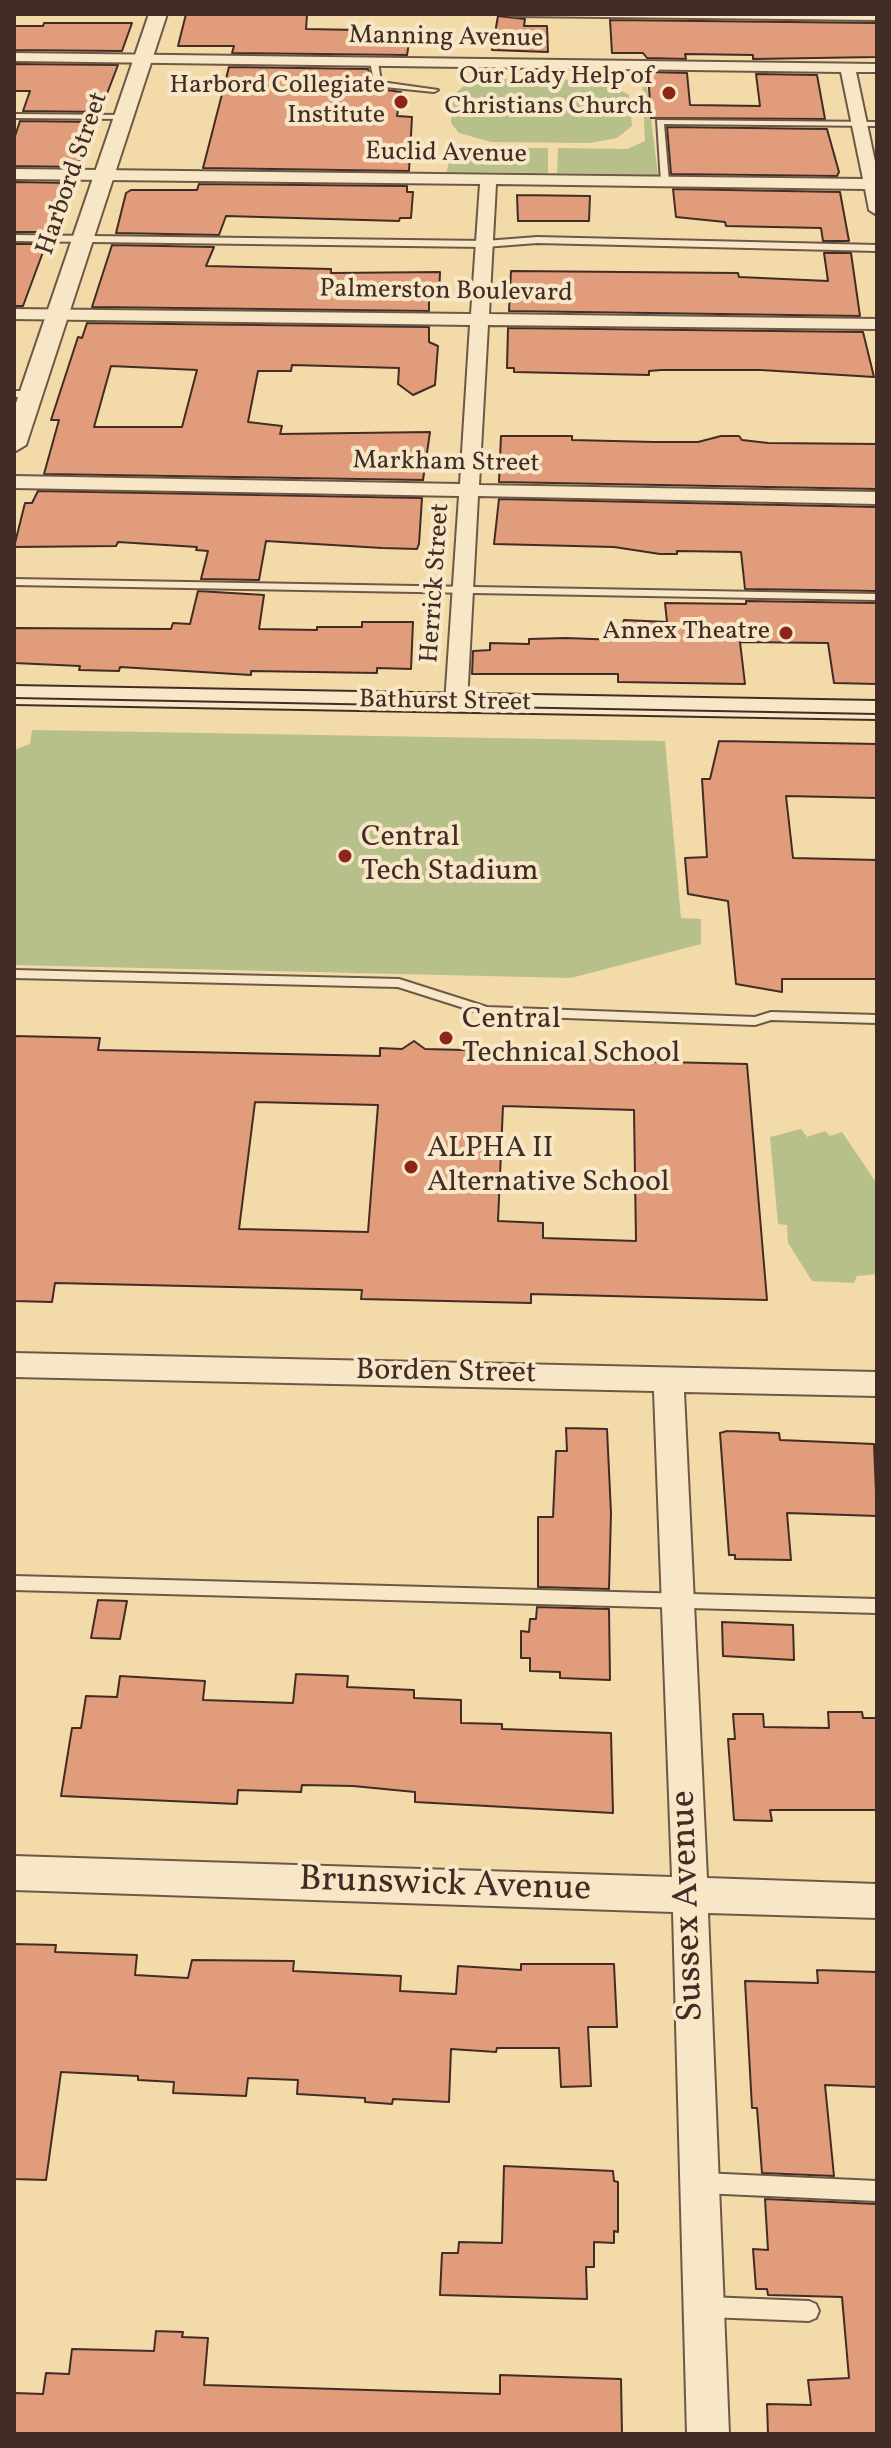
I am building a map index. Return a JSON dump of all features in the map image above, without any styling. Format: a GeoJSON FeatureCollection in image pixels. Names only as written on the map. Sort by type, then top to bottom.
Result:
{"type":"FeatureCollection","features":[{"type":"Feature","properties":{"kind":"main road","name":"Bathurst Street"},"geometry":{"type":"LineString","coordinates":[[14,695],[877,710]]}},
{"type":"Feature","properties":{"kind":"street","name":"Harbord Street"},"geometry":{"type":"LineString","coordinates":[[14,445],[22,394],[57,314],[158,14]]}},
{"type":"Feature","properties":{"kind":"street","name":"Manning Avenue"},"geometry":{"type":"LineString","coordinates":[[14,57],[877,68]]}},
{"type":"Feature","properties":{"kind":"street"},"geometry":{"type":"LineString","coordinates":[[848,68],[852,123],[874,184],[877,210]]}},
{"type":"Feature","properties":{"kind":"street","name":"Euclid Avenue"},"geometry":{"type":"LineString","coordinates":[[14,174],[874,184]]}},
{"type":"Feature","properties":{"kind":"street","name":"Herrick Street"},"geometry":{"type":"LineString","coordinates":[[456,703],[488,179]]}},
{"type":"Feature","properties":{"kind":"street","name":"Palmerston Boulevard"},"geometry":{"type":"LineString","coordinates":[[14,314],[877,324]]}},
{"type":"Feature","properties":{"kind":"street","name":"Markham Street"},"geometry":{"type":"LineString","coordinates":[[14,482],[877,498]]}},
{"type":"Feature","properties":{"kind":"street","name":"Borden Street"},"geometry":{"type":"LineString","coordinates":[[14,1365],[877,1384]]}},
{"type":"Feature","properties":{"kind":"street","name":"Sussex Avenue"},"geometry":{"type":"LineString","coordinates":[[668,1378],[680,1599],[708,2434]]}},
{"type":"Feature","properties":{"kind":"street","name":"Brunswick Avenue"},"geometry":{"type":"LineString","coordinates":[[14,1873],[877,1901]]}},
{"type":"Feature","properties":{"kind":"lane"},"geometry":{"type":"LineString","coordinates":[[514,14],[877,18]]}},
{"type":"Feature","properties":{"kind":"lane"},"geometry":{"type":"LineString","coordinates":[[374,62],[378,84],[434,90]]}},
{"type":"Feature","properties":{"kind":"lane"},"geometry":{"type":"LineString","coordinates":[[14,116],[124,117]]}},
{"type":"Feature","properties":{"kind":"lane"},"geometry":{"type":"LineString","coordinates":[[665,182],[660,122],[877,124]]}},
{"type":"Feature","properties":{"kind":"lane"},"geometry":{"type":"LineString","coordinates":[[14,238],[485,244],[537,240],[877,248]]}},
{"type":"Feature","properties":{"kind":"lane"},"geometry":{"type":"LineString","coordinates":[[14,582],[877,597]]}},
{"type":"Feature","properties":{"kind":"lane"},"geometry":{"type":"LineString","coordinates":[[14,974],[399,983],[486,1011],[755,1021],[771,1016],[877,1019]]}},
{"type":"Feature","properties":{"kind":"lane"},"geometry":{"type":"LineString","coordinates":[[14,1583],[877,1606]]}},
{"type":"Feature","properties":{"kind":"lane"},"geometry":{"type":"LineString","coordinates":[[701,2183],[877,2191]]}},
{"type":"Feature","properties":{"kind":"lane"},"geometry":{"type":"LineString","coordinates":[[703,2307],[809,2311]]}},
{"type":"Feature","properties":{"kind":"green space"},"geometry":{"type":"Polygon","coordinates":[[[491,79],[601,80],[629,95],[632,126],[617,138],[590,143],[491,142],[459,133],[451,123],[453,95],[465,85],[491,79]]]}},
{"type":"Feature","properties":{"kind":"green space"},"geometry":{"type":"Polygon","coordinates":[[[642,79],[646,79],[658,175],[557,173],[558,148],[627,149],[645,141],[642,79]]]}},
{"type":"Feature","properties":{"kind":"green space"},"geometry":{"type":"Polygon","coordinates":[[[451,147],[548,148],[548,173],[447,172],[451,147]]]}},
{"type":"Feature","properties":{"kind":"green space","name":"Central Tech Stadium"},"geometry":{"type":"Polygon","coordinates":[[[32,730],[665,741],[681,918],[701,919],[701,944],[571,978],[14,965],[14,750],[30,744],[32,730]]]}},
{"type":"Feature","properties":{"kind":"green space"},"geometry":{"type":"Polygon","coordinates":[[[801,1129],[807,1137],[825,1131],[830,1136],[842,1132],[877,1184],[877,1274],[857,1276],[854,1283],[812,1281],[788,1243],[787,1225],[778,1224],[770,1137],[801,1129]]]}},
{"type":"Feature","properties":{"kind":"building"},"geometry":{"type":"Polygon","coordinates":[[[186,14],[307,15],[306,29],[411,31],[407,55],[232,53],[234,46],[178,46],[186,14]]]}},
{"type":"Feature","properties":{"kind":"building"},"geometry":{"type":"Polygon","coordinates":[[[498,16],[525,19],[524,26],[547,26],[548,52],[492,50],[498,16]]]}},
{"type":"Feature","properties":{"kind":"building"},"geometry":{"type":"Polygon","coordinates":[[[610,20],[877,23],[877,57],[753,59],[753,55],[685,54],[686,59],[647,58],[643,53],[612,53],[610,20]]]}},
{"type":"Feature","properties":{"kind":"building"},"geometry":{"type":"Polygon","coordinates":[[[44,23],[132,23],[122,51],[14,50],[14,26],[43,26],[44,23]]]}},
{"type":"Feature","properties":{"kind":"building"},"geometry":{"type":"Polygon","coordinates":[[[14,64],[118,65],[100,112],[23,111],[30,91],[14,91],[14,64]]]}},
{"type":"Feature","properties":{"kind":"building"},"geometry":{"type":"Polygon","coordinates":[[[229,67],[368,69],[373,88],[401,92],[397,116],[412,117],[409,171],[203,168],[229,67]]]}},
{"type":"Feature","properties":{"kind":"building"},"geometry":{"type":"Polygon","coordinates":[[[648,72],[687,73],[690,105],[760,106],[756,74],[817,75],[825,119],[651,118],[648,72]]]}},
{"type":"Feature","properties":{"kind":"building"},"geometry":{"type":"Polygon","coordinates":[[[20,121],[96,122],[77,167],[14,166],[14,139],[20,121]]]}},
{"type":"Feature","properties":{"kind":"building"},"geometry":{"type":"Polygon","coordinates":[[[667,127],[827,129],[839,172],[837,176],[671,174],[667,127]]]}},
{"type":"Feature","properties":{"kind":"building"},"geometry":{"type":"Polygon","coordinates":[[[14,182],[71,183],[51,232],[14,232],[14,182]]]}},
{"type":"Feature","properties":{"kind":"building"},"geometry":{"type":"Polygon","coordinates":[[[199,184],[407,186],[407,192],[413,192],[411,218],[400,218],[399,221],[226,216],[219,235],[116,233],[126,193],[131,190],[197,190],[199,184]]]}},
{"type":"Feature","properties":{"kind":"building"},"geometry":{"type":"Polygon","coordinates":[[[673,189],[840,192],[849,241],[823,241],[821,228],[726,226],[725,222],[676,217],[673,189]]]}},
{"type":"Feature","properties":{"kind":"building"},"geometry":{"type":"Polygon","coordinates":[[[517,195],[590,196],[589,221],[518,221],[517,195]]]}},
{"type":"Feature","properties":{"kind":"building"},"geometry":{"type":"Polygon","coordinates":[[[14,244],[46,244],[23,306],[14,306],[14,244]]]}},
{"type":"Feature","properties":{"kind":"building"},"geometry":{"type":"Polygon","coordinates":[[[112,245],[214,247],[206,266],[331,269],[331,273],[440,272],[439,298],[429,298],[429,311],[92,307],[112,245]]]}},
{"type":"Feature","properties":{"kind":"building"},"geometry":{"type":"Polygon","coordinates":[[[824,253],[851,253],[860,316],[509,311],[511,271],[738,273],[739,277],[828,281],[824,253]]]}},
{"type":"Feature","properties":{"kind":"building"},"geometry":{"type":"Polygon","coordinates":[[[87,323],[429,327],[429,342],[438,346],[435,385],[413,395],[398,384],[399,368],[292,365],[291,371],[258,371],[248,422],[282,426],[280,434],[430,432],[423,480],[44,474],[59,420],[51,420],[78,337],[82,338],[87,323]],[[111,366],[94,427],[182,427],[197,370],[111,366]]]}},
{"type":"Feature","properties":{"kind":"building"},"geometry":{"type":"Polygon","coordinates":[[[508,328],[863,332],[874,377],[761,370],[661,370],[649,371],[649,375],[514,372],[514,368],[507,368],[508,328]]]}},
{"type":"Feature","properties":{"kind":"building"},"geometry":{"type":"Polygon","coordinates":[[[501,436],[698,442],[721,436],[739,436],[742,440],[768,443],[877,444],[877,489],[499,482],[501,436]]]}},
{"type":"Feature","properties":{"kind":"building"},"geometry":{"type":"Polygon","coordinates":[[[38,491],[422,498],[419,544],[417,549],[266,541],[259,580],[201,579],[208,551],[196,550],[197,547],[118,542],[116,546],[14,547],[25,503],[32,503],[38,491]]]}},
{"type":"Feature","properties":{"kind":"building"},"geometry":{"type":"Polygon","coordinates":[[[499,499],[877,507],[877,591],[745,589],[741,552],[677,551],[677,554],[660,554],[614,547],[494,544],[499,499]]]}},
{"type":"Feature","properties":{"kind":"building"},"geometry":{"type":"Polygon","coordinates":[[[198,591],[264,595],[259,629],[317,630],[317,627],[362,627],[362,622],[413,622],[411,669],[377,668],[377,673],[251,671],[251,675],[120,667],[119,671],[79,670],[80,666],[14,663],[14,628],[171,629],[173,623],[190,624],[198,591]]]}},
{"type":"Feature","properties":{"kind":"building"},"geometry":{"type":"Polygon","coordinates":[[[746,601],[877,603],[877,684],[834,683],[828,643],[740,642],[745,684],[618,682],[618,674],[472,674],[473,651],[490,650],[490,643],[529,644],[529,639],[566,638],[619,640],[624,620],[667,622],[665,603],[746,604],[746,601]]]}},
{"type":"Feature","properties":{"kind":"building"},"geometry":{"type":"Polygon","coordinates":[[[719,741],[877,744],[877,798],[786,796],[793,858],[877,860],[877,979],[782,979],[782,992],[736,984],[728,901],[688,894],[685,858],[707,857],[702,779],[710,779],[719,741]]]}},
{"type":"Feature","properties":{"kind":"building"},"geometry":{"type":"Polygon","coordinates":[[[14,1036],[100,1038],[98,1050],[380,1056],[380,1048],[402,1049],[414,1041],[425,1049],[464,1050],[471,1044],[481,1050],[500,1051],[500,1058],[747,1064],[767,1300],[531,1294],[531,1303],[361,1299],[362,1290],[55,1283],[52,1302],[14,1301],[14,1036]],[[255,1102],[239,1229],[368,1232],[378,1105],[255,1102]],[[503,1106],[498,1221],[543,1223],[543,1238],[636,1241],[634,1110],[503,1106]]]}},
{"type":"Feature","properties":{"kind":"building"},"geometry":{"type":"Polygon","coordinates":[[[566,1428],[607,1429],[611,1513],[609,1589],[538,1587],[538,1517],[553,1517],[556,1451],[567,1451],[566,1428]]]}},
{"type":"Feature","properties":{"kind":"building"},"geometry":{"type":"Polygon","coordinates":[[[720,1433],[779,1433],[780,1440],[874,1444],[877,1516],[787,1513],[791,1560],[735,1559],[735,1555],[729,1555],[720,1433]]]}},
{"type":"Feature","properties":{"kind":"building"},"geometry":{"type":"Polygon","coordinates":[[[98,1600],[127,1601],[120,1639],[91,1638],[98,1600]]]}},
{"type":"Feature","properties":{"kind":"building"},"geometry":{"type":"Polygon","coordinates":[[[537,1607],[609,1609],[610,1680],[560,1678],[560,1672],[530,1671],[530,1658],[521,1658],[521,1631],[529,1632],[530,1619],[536,1619],[537,1607]]]}},
{"type":"Feature","properties":{"kind":"building"},"geometry":{"type":"Polygon","coordinates":[[[722,1622],[793,1625],[794,1660],[723,1656],[722,1622]]]}},
{"type":"Feature","properties":{"kind":"building"},"geometry":{"type":"Polygon","coordinates":[[[296,1674],[348,1676],[347,1687],[414,1690],[414,1698],[461,1700],[461,1723],[502,1724],[502,1729],[611,1733],[613,1813],[415,1802],[415,1792],[353,1786],[302,1785],[301,1792],[238,1790],[237,1804],[61,1796],[72,1728],[81,1728],[86,1696],[117,1697],[120,1676],[205,1681],[203,1700],[293,1703],[296,1674]]]}},
{"type":"Feature","properties":{"kind":"building"},"geometry":{"type":"Polygon","coordinates":[[[828,1712],[862,1712],[863,1718],[877,1718],[877,1810],[770,1810],[772,1821],[734,1820],[728,1739],[735,1739],[733,1714],[763,1714],[764,1727],[829,1728],[828,1712]]]}},
{"type":"Feature","properties":{"kind":"building"},"geometry":{"type":"Polygon","coordinates":[[[14,1944],[56,1945],[55,1952],[137,1955],[135,1975],[188,1978],[192,1960],[294,1961],[293,1971],[401,1976],[400,1991],[456,1994],[458,1966],[521,1970],[521,1964],[614,1964],[617,2027],[588,2027],[591,2086],[561,2087],[559,2048],[497,2048],[496,2052],[451,2049],[449,2102],[393,2099],[392,2104],[365,2102],[365,2098],[297,2094],[298,2080],[248,2078],[246,2096],[173,2093],[174,2082],[138,2080],[138,2076],[61,2072],[46,2180],[14,2179],[14,1944]]]}},
{"type":"Feature","properties":{"kind":"building"},"geometry":{"type":"Polygon","coordinates":[[[817,1970],[877,1972],[877,2087],[825,2085],[834,2176],[762,2173],[757,2108],[752,2108],[745,1981],[818,1983],[817,1970]]]}},
{"type":"Feature","properties":{"kind":"building"},"geometry":{"type":"Polygon","coordinates":[[[504,2166],[613,2171],[614,2181],[618,2182],[618,2232],[614,2231],[614,2243],[594,2242],[594,2267],[586,2267],[587,2299],[440,2295],[442,2253],[458,2253],[459,2242],[502,2243],[504,2166]]]}},
{"type":"Feature","properties":{"kind":"building"},"geometry":{"type":"Polygon","coordinates":[[[765,2199],[877,2204],[877,2434],[768,2434],[767,2404],[811,2405],[808,2380],[849,2378],[842,2297],[768,2295],[767,2289],[756,2289],[753,2249],[768,2250],[765,2199]]]}},
{"type":"Feature","properties":{"kind":"building"},"geometry":{"type":"Polygon","coordinates":[[[156,2331],[183,2332],[182,2337],[208,2338],[204,2385],[500,2394],[500,2375],[621,2379],[622,2434],[14,2434],[14,2393],[43,2394],[46,2373],[69,2374],[72,2349],[154,2351],[156,2331]]]}},
{"type":"Feature","properties":{"kind":"tram line"},"geometry":{"type":"LineString","coordinates":[[14,698],[877,714]]}},
{"type":"Feature","properties":{"kind":"place","name":"Our Lady Help of Christians Church"},"geometry":{"type":"Point","coordinates":[669,93]}},
{"type":"Feature","properties":{"kind":"place","name":"Harbord Collegiate Institute"},"geometry":{"type":"Point","coordinates":[401,102]}},
{"type":"Feature","properties":{"kind":"place","name":"Annex Theatre"},"geometry":{"type":"Point","coordinates":[786,633]}},
{"type":"Feature","properties":{"kind":"place","name":"Central Tech Stadium"},"geometry":{"type":"Point","coordinates":[345,856]}},
{"type":"Feature","properties":{"kind":"place","name":"Central Technical School"},"geometry":{"type":"Point","coordinates":[446,1038]}},
{"type":"Feature","properties":{"kind":"place","name":"ALPHA II Alternative School"},"geometry":{"type":"Point","coordinates":[411,1167]}}]}
